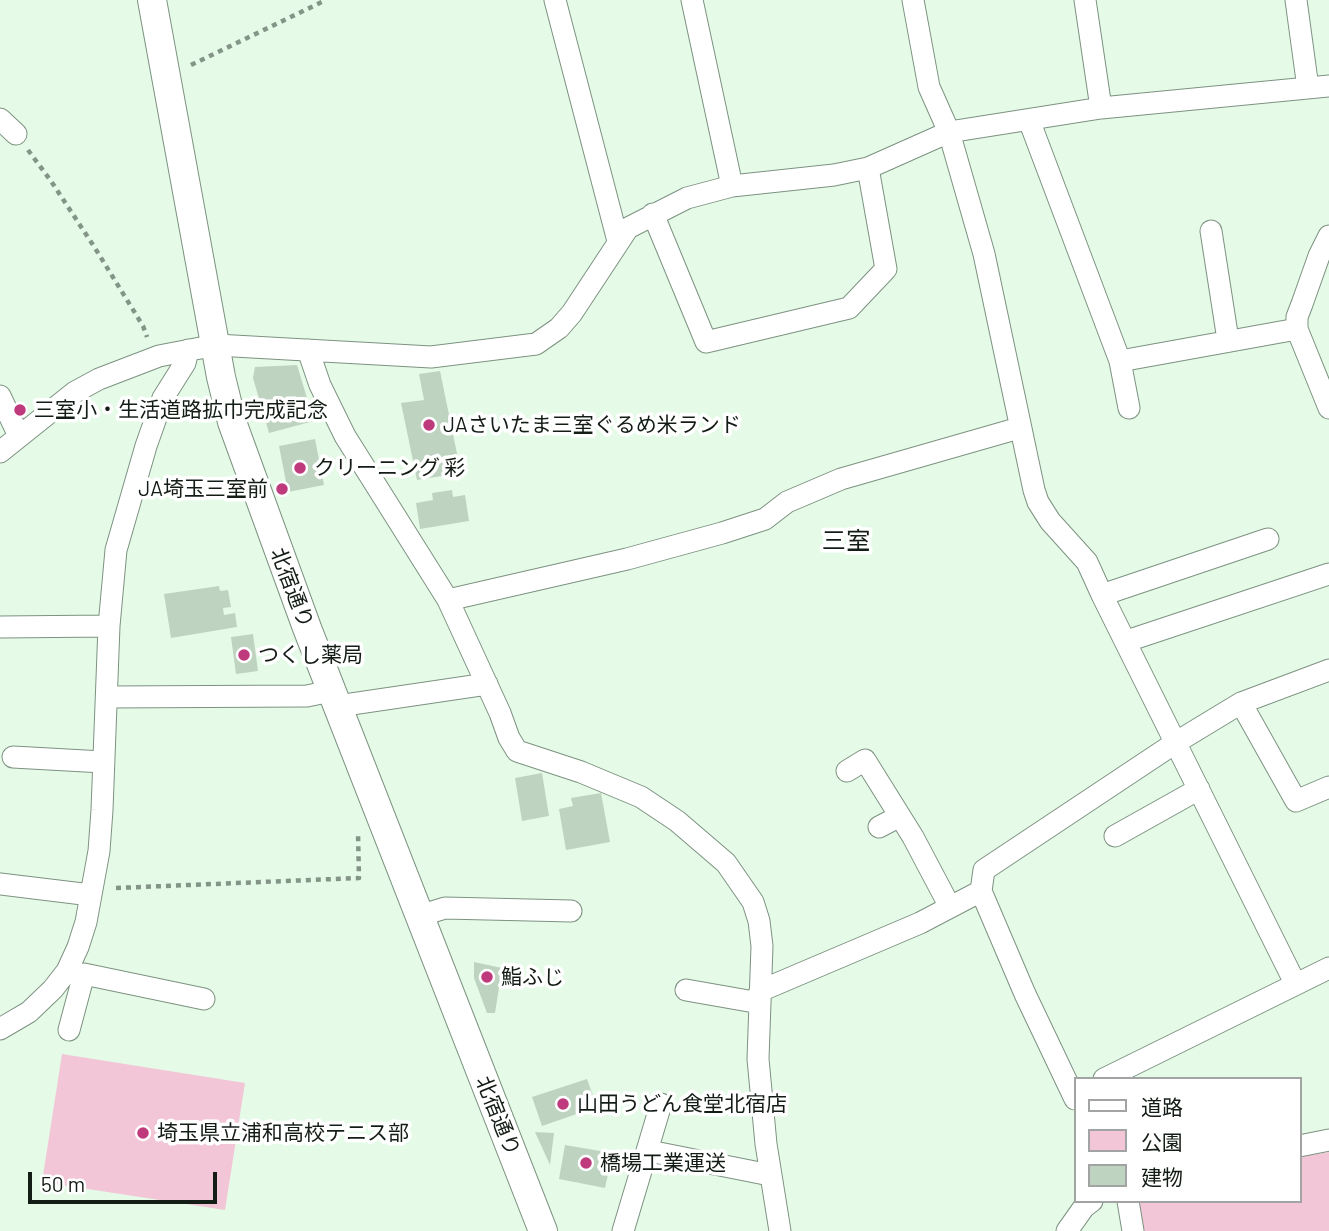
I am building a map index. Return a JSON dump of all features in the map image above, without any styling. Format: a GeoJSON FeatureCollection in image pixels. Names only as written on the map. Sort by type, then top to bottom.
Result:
{"type":"FeatureCollection","features":[{"type":"Feature","properties":{"kind":"street","name":"北宿通り"},"geometry":{"type":"LineString","coordinates":[[152,0],[167,79],[202,348],[226,400],[248,471],[543,1231]]}},
{"type":"Feature","properties":{"kind":"street"},"geometry":{"type":"LineString","coordinates":[[555,0],[618,241]]}},
{"type":"Feature","properties":{"kind":"street"},"geometry":{"type":"LineString","coordinates":[[692,0],[732,186]]}},
{"type":"Feature","properties":{"kind":"street"},"geometry":{"type":"LineString","coordinates":[[914,0],[929,87],[949,132],[984,254],[1019,428],[1038,502],[1087,562],[1295,983]]}},
{"type":"Feature","properties":{"kind":"street"},"geometry":{"type":"LineString","coordinates":[[1085,0],[1101,108]]}},
{"type":"Feature","properties":{"kind":"street"},"geometry":{"type":"LineString","coordinates":[[0,452],[75,392],[99,379],[152,358],[202,348],[309,349],[430,357],[536,344],[559,328],[572,313],[628,228],[687,198],[732,186],[834,175],[868,168],[949,132],[1101,108],[1319,87],[1296,0]]}},
{"type":"Feature","properties":{"kind":"street"},"geometry":{"type":"LineString","coordinates":[[0,119],[16,134]]}},
{"type":"Feature","properties":{"kind":"street"},"geometry":{"type":"LineString","coordinates":[[1028,120],[1120,360],[1129,408]]}},
{"type":"Feature","properties":{"kind":"street"},"geometry":{"type":"LineString","coordinates":[[653,214],[706,342],[849,308],[886,270],[868,168]]}},
{"type":"Feature","properties":{"kind":"street"},"geometry":{"type":"LineString","coordinates":[[1211,231],[1228,340]]}},
{"type":"Feature","properties":{"kind":"street"},"geometry":{"type":"LineString","coordinates":[[1329,236],[1297,317],[1297,329],[1329,408]]}},
{"type":"Feature","properties":{"kind":"street"},"geometry":{"type":"LineString","coordinates":[[1120,360],[1297,329]]}},
{"type":"Feature","properties":{"kind":"street"},"geometry":{"type":"LineString","coordinates":[[69,1030],[78,947],[92,891],[100,837],[109,626],[117,550],[163,398],[185,363],[202,348]]}},
{"type":"Feature","properties":{"kind":"street"},"geometry":{"type":"LineString","coordinates":[[309,349],[320,385],[345,436],[448,600],[517,751],[580,772],[641,797],[677,821],[726,863],[753,902],[762,946],[758,1059],[770,1175],[780,1231]]}},
{"type":"Feature","properties":{"kind":"street"},"geometry":{"type":"LineString","coordinates":[[0,396],[19,436]]}},
{"type":"Feature","properties":{"kind":"street"},"geometry":{"type":"LineString","coordinates":[[448,600],[627,559],[722,533],[765,519],[787,502],[841,479],[1019,428]]}},
{"type":"Feature","properties":{"kind":"street"},"geometry":{"type":"LineString","coordinates":[[1102,596],[1268,540]]}},
{"type":"Feature","properties":{"kind":"street"},"geometry":{"type":"LineString","coordinates":[[1127,641],[1329,574]]}},
{"type":"Feature","properties":{"kind":"street"},"geometry":{"type":"LineString","coordinates":[[0,627],[109,626]]}},
{"type":"Feature","properties":{"kind":"street"},"geometry":{"type":"LineString","coordinates":[[1074,1093],[1025,994],[981,891],[984,870],[1175,743],[1241,703],[1329,670]]}},
{"type":"Feature","properties":{"kind":"street"},"geometry":{"type":"LineString","coordinates":[[108,697],[307,696],[335,699],[487,684]]}},
{"type":"Feature","properties":{"kind":"street"},"geometry":{"type":"LineString","coordinates":[[1241,703],[1296,801],[1329,788]]}},
{"type":"Feature","properties":{"kind":"street"},"geometry":{"type":"LineString","coordinates":[[13,757],[103,762]]}},
{"type":"Feature","properties":{"kind":"street"},"geometry":{"type":"LineString","coordinates":[[847,771],[864,760],[900,816],[950,907]]}},
{"type":"Feature","properties":{"kind":"street"},"geometry":{"type":"LineString","coordinates":[[1115,836],[1199,789]]}},
{"type":"Feature","properties":{"kind":"street"},"geometry":{"type":"LineString","coordinates":[[879,827],[900,816]]}},
{"type":"Feature","properties":{"kind":"street"},"geometry":{"type":"LineString","coordinates":[[0,884],[92,891]]}},
{"type":"Feature","properties":{"kind":"street"},"geometry":{"type":"LineString","coordinates":[[686,990],[760,997],[897,934],[981,891]]}},
{"type":"Feature","properties":{"kind":"street"},"geometry":{"type":"LineString","coordinates":[[419,916],[445,908],[571,911]]}},
{"type":"Feature","properties":{"kind":"street"},"geometry":{"type":"LineString","coordinates":[[1108,1077],[1329,968]]}},
{"type":"Feature","properties":{"kind":"street"},"geometry":{"type":"LineString","coordinates":[[77,969],[204,999]]}},
{"type":"Feature","properties":{"kind":"street"},"geometry":{"type":"LineString","coordinates":[[0,1028],[29,1012],[77,969]]}},
{"type":"Feature","properties":{"kind":"street"},"geometry":{"type":"LineString","coordinates":[[623,1231],[662,1104]]}},
{"type":"Feature","properties":{"kind":"street"},"geometry":{"type":"LineString","coordinates":[[1301,1146],[1329,1140]]}},
{"type":"Feature","properties":{"kind":"street"},"geometry":{"type":"LineString","coordinates":[[649,1151],[770,1175]]}},
{"type":"Feature","properties":{"kind":"street"},"geometry":{"type":"LineString","coordinates":[[1067,1231],[1090,1203]]}},
{"type":"Feature","properties":{"kind":"street"},"geometry":{"type":"LineString","coordinates":[[1128,1203],[1133,1231]]}},
{"type":"Feature","properties":{"kind":"path"},"geometry":{"type":"LineString","coordinates":[[309,0],[310,8]]}},
{"type":"Feature","properties":{"kind":"path"},"geometry":{"type":"LineString","coordinates":[[167,79],[326,0]]}},
{"type":"Feature","properties":{"kind":"path"},"geometry":{"type":"LineString","coordinates":[[16,134],[58,191],[138,318],[148,340],[152,358]]}},
{"type":"Feature","properties":{"kind":"path"},"geometry":{"type":"LineString","coordinates":[[92,891],[359,878],[359,827]]}},
{"type":"Feature","properties":{"kind":"green space","name":"埼玉県立浦和高校テニス部"},"geometry":{"type":"Polygon","coordinates":[[[62,1054],[245,1083],[225,1210],[42,1182],[62,1054]]]}},
{"type":"Feature","properties":{"kind":"green space"},"geometry":{"type":"Polygon","coordinates":[[[1329,1152],[1329,1231],[1142,1231],[1137,1203],[1301,1203],[1301,1157],[1329,1152]]]}},
{"type":"Feature","properties":{"kind":"building"},"geometry":{"type":"Polygon","coordinates":[[[297,365],[314,421],[269,433],[253,378],[255,367],[297,365]]]}},
{"type":"Feature","properties":{"kind":"building"},"geometry":{"type":"Polygon","coordinates":[[[440,371],[461,473],[417,480],[401,403],[424,400],[419,374],[440,371]]]}},
{"type":"Feature","properties":{"kind":"building"},"geometry":{"type":"Polygon","coordinates":[[[315,439],[324,485],[288,492],[279,446],[315,439]]]}},
{"type":"Feature","properties":{"kind":"building"},"geometry":{"type":"Polygon","coordinates":[[[452,490],[453,497],[465,495],[469,521],[420,529],[416,503],[433,500],[432,493],[452,490]]]}},
{"type":"Feature","properties":{"kind":"building"},"geometry":{"type":"Polygon","coordinates":[[[219,586],[220,591],[228,590],[231,607],[223,608],[224,615],[235,613],[237,627],[171,638],[164,594],[219,586]]]}},
{"type":"Feature","properties":{"kind":"building"},"geometry":{"type":"Polygon","coordinates":[[[253,634],[258,671],[236,674],[231,637],[253,634]]]}},
{"type":"Feature","properties":{"kind":"building"},"geometry":{"type":"Polygon","coordinates":[[[542,773],[549,816],[522,821],[515,778],[542,773]]]}},
{"type":"Feature","properties":{"kind":"building"},"geometry":{"type":"Polygon","coordinates":[[[601,793],[610,842],[566,850],[559,809],[573,806],[571,798],[601,793]]]}},
{"type":"Feature","properties":{"kind":"building"},"geometry":{"type":"Polygon","coordinates":[[[474,962],[502,968],[495,1013],[487,1013],[474,978],[474,962]]]}},
{"type":"Feature","properties":{"kind":"building"},"geometry":{"type":"Polygon","coordinates":[[[587,1079],[597,1107],[542,1126],[532,1097],[587,1079]]]}},
{"type":"Feature","properties":{"kind":"building"},"geometry":{"type":"Polygon","coordinates":[[[535,1132],[554,1133],[550,1165],[535,1132]]]}},
{"type":"Feature","properties":{"kind":"building"},"geometry":{"type":"Polygon","coordinates":[[[565,1145],[606,1152],[603,1169],[609,1170],[605,1188],[559,1179],[565,1145]]]}},
{"type":"Feature","properties":{"kind":"place","name":"三室小・生活道路拡巾完成記念"},"geometry":{"type":"Point","coordinates":[20,410]}},
{"type":"Feature","properties":{"kind":"place","name":"JAさいたま三室ぐるめ米ランド"},"geometry":{"type":"Point","coordinates":[429,425]}},
{"type":"Feature","properties":{"kind":"place","name":"クリーニング 彩"},"geometry":{"type":"Point","coordinates":[300,468]}},
{"type":"Feature","properties":{"kind":"place","name":"JA埼玉三室前"},"geometry":{"type":"Point","coordinates":[282,489]}},
{"type":"Feature","properties":{"kind":"place","name":"つくし薬局"},"geometry":{"type":"Point","coordinates":[244,655]}},
{"type":"Feature","properties":{"kind":"place","name":"鮨ふじ"},"geometry":{"type":"Point","coordinates":[487,977]}},
{"type":"Feature","properties":{"kind":"place","name":"山田うどん食堂北宿店"},"geometry":{"type":"Point","coordinates":[563,1104]}},
{"type":"Feature","properties":{"kind":"place","name":"埼玉県立浦和高校テニス部"},"geometry":{"type":"Point","coordinates":[143,1133]}},
{"type":"Feature","properties":{"kind":"place","name":"橋場工業運送"},"geometry":{"type":"Point","coordinates":[586,1163]}},
{"type":"Feature","properties":{"kind":"district","name":"三室"},"geometry":{"type":"Point","coordinates":[846,541]}}]}
